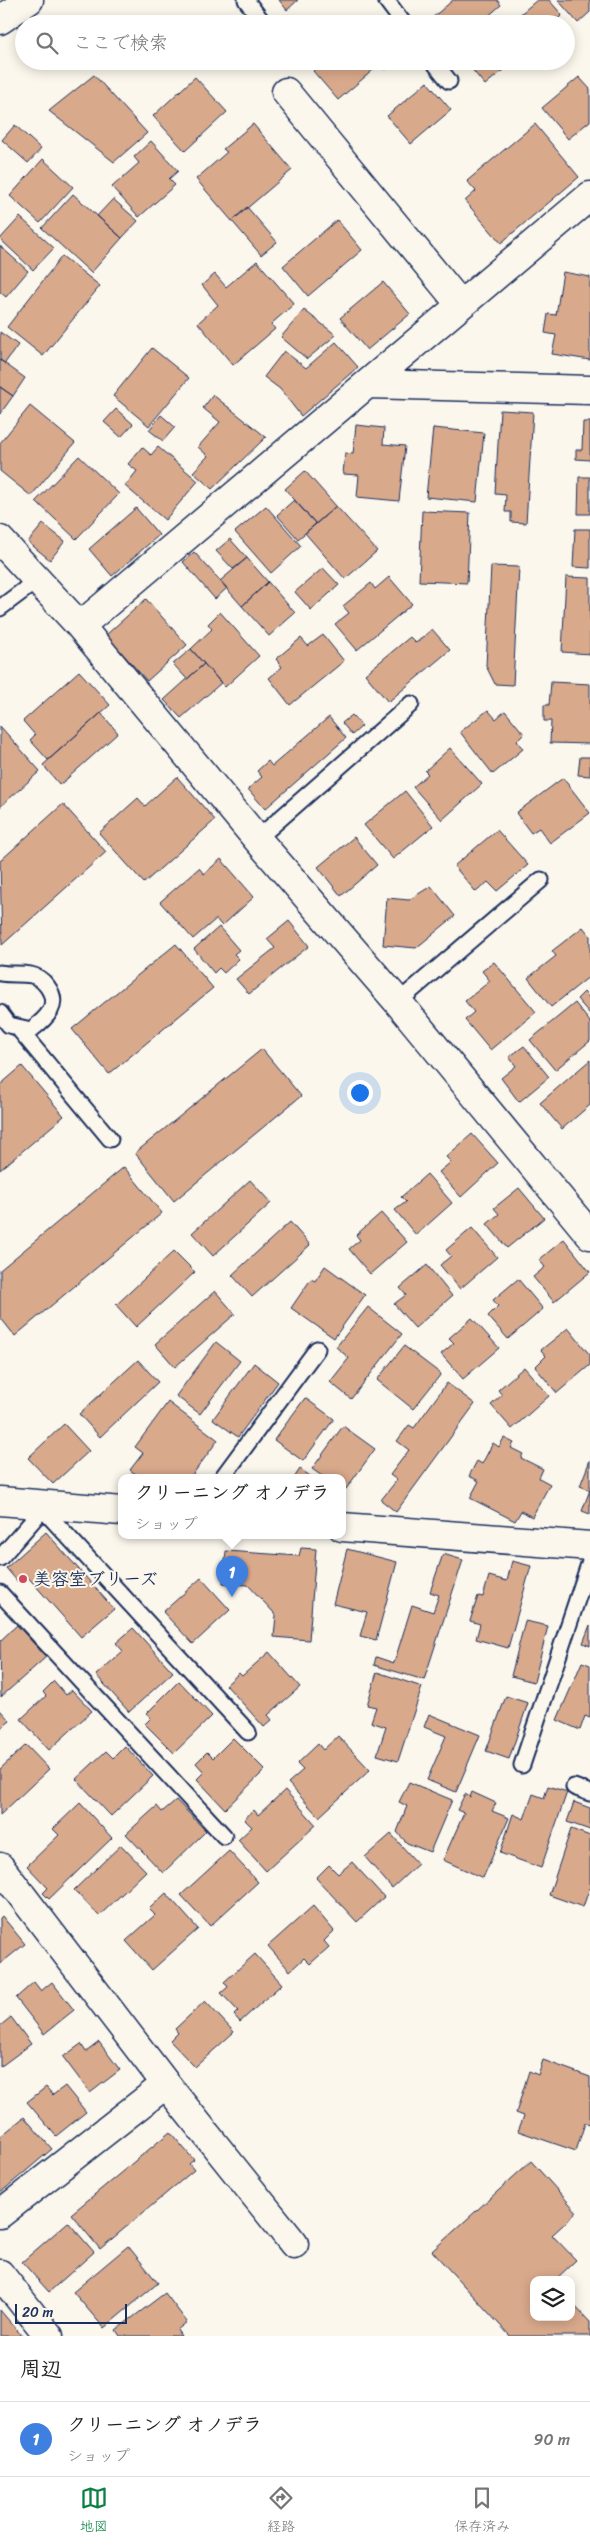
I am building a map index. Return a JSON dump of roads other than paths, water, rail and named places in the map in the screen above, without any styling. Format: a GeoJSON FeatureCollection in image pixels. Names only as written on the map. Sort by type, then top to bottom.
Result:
{"type":"FeatureCollection","features":[{"type":"Feature","properties":{"kind":"street"},"geometry":{"type":"LineString","coordinates":[[0,20],[29,0]]}},
{"type":"Feature","properties":{"kind":"street"},"geometry":{"type":"LineString","coordinates":[[286,92],[460,304]]}},
{"type":"Feature","properties":{"kind":"street"},"geometry":{"type":"LineString","coordinates":[[80,626],[590,196]]}},
{"type":"Feature","properties":{"kind":"street"},"geometry":{"type":"LineString","coordinates":[[368,384],[590,390]]}},
{"type":"Feature","properties":{"kind":"street"},"geometry":{"type":"LineString","coordinates":[[0,540],[36,581],[80,626],[257,839],[398,1002],[590,1235]]}},
{"type":"Feature","properties":{"kind":"street"},"geometry":{"type":"LineString","coordinates":[[0,1500],[41,1507],[118,1510]]}},
{"type":"Feature","properties":{"kind":"street"},"geometry":{"type":"LineString","coordinates":[[346,1527],[590,1546]]}},
{"type":"Feature","properties":{"kind":"street"},"geometry":{"type":"LineString","coordinates":[[0,1868],[166,2084],[294,2244]]}},
{"type":"Feature","properties":{"kind":"street"},"geometry":{"type":"LineString","coordinates":[[0,2214],[166,2084]]}},
{"type":"Feature","properties":{"kind":"street"},"geometry":{"type":"LineString","coordinates":[[0,2274],[49,2336]]}},
{"type":"Feature","properties":{"kind":"lane"},"geometry":{"type":"LineString","coordinates":[[246,0],[257,15]]}},
{"type":"Feature","properties":{"kind":"lane"},"geometry":{"type":"LineString","coordinates":[[386,0],[397,15]]}},
{"type":"Feature","properties":{"kind":"lane"},"geometry":{"type":"LineString","coordinates":[[440,70],[449,82]]}},
{"type":"Feature","properties":{"kind":"lane"},"geometry":{"type":"LineString","coordinates":[[0,608],[36,581]]}},
{"type":"Feature","properties":{"kind":"lane"},"geometry":{"type":"LineString","coordinates":[[257,839],[411,704]]}},
{"type":"Feature","properties":{"kind":"lane"},"geometry":{"type":"LineString","coordinates":[[398,1002],[541,880]]}},
{"type":"Feature","properties":{"kind":"lane"},"geometry":{"type":"LineString","coordinates":[[0,973],[33,975],[44,981],[53,994],[53,1008],[46,1018],[31,1030],[9,1025],[0,1013]]}},
{"type":"Feature","properties":{"kind":"lane"},"geometry":{"type":"LineString","coordinates":[[18,1028],[110,1139]]}},
{"type":"Feature","properties":{"kind":"lane"},"geometry":{"type":"LineString","coordinates":[[225,1474],[317,1349]]}},
{"type":"Feature","properties":{"kind":"lane"},"geometry":{"type":"LineString","coordinates":[[0,1558],[41,1507],[248,1732]]}},
{"type":"Feature","properties":{"kind":"lane"},"geometry":{"type":"LineString","coordinates":[[522,1765],[590,1561]]}},
{"type":"Feature","properties":{"kind":"lane"},"geometry":{"type":"LineString","coordinates":[[0,1593],[224,1836]]}},
{"type":"Feature","properties":{"kind":"lane"},"geometry":{"type":"LineString","coordinates":[[574,1787],[590,1792]]}},
{"type":"Feature","properties":{"kind":"place","name":"美容室ブリーズ"},"geometry":{"type":"Point","coordinates":[23,1579]}},
{"type":"Feature","properties":{"kind":"place","name":"クリーニング オノデラ"},"geometry":{"type":"Point","coordinates":[232,1597]}}]}
